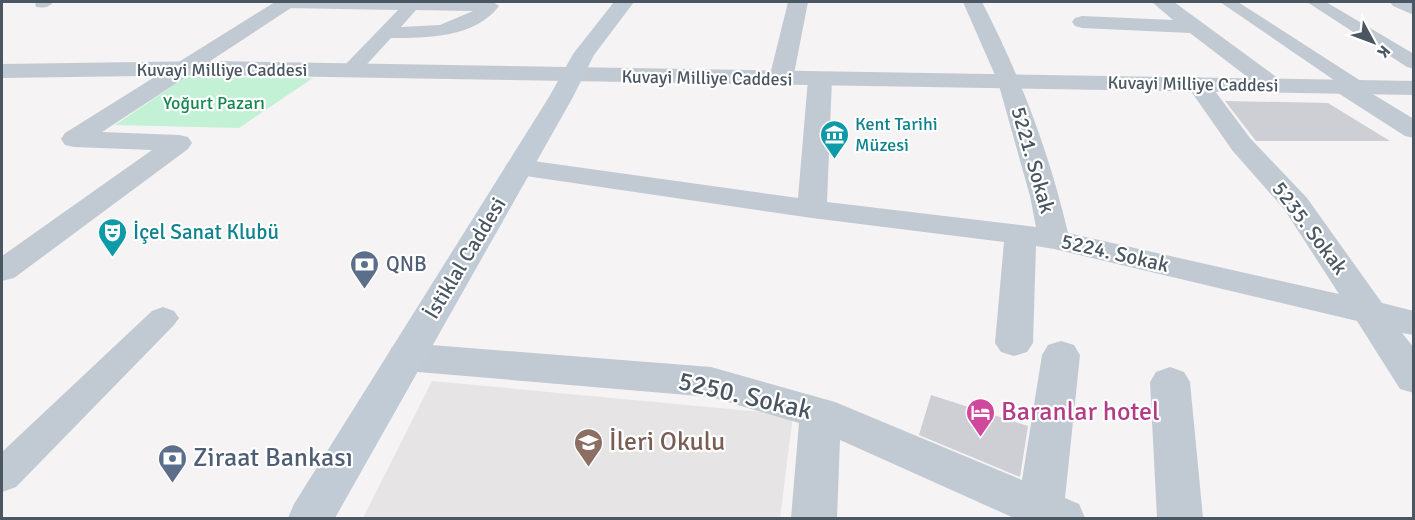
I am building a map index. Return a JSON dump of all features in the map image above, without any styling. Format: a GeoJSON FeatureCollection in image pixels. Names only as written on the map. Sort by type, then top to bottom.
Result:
{"type":"FeatureCollection","features":[{"type":"Feature","properties":{"kind":"main road","name":"İstiklal Caddesi"},"geometry":{"type":"LineString","coordinates":[[310,519],[561,97],[571,75],[624,2]]}},
{"type":"Feature","properties":{"kind":"street"},"geometry":{"type":"LineString","coordinates":[[2,271],[179,143],[74,139],[286,2],[493,4]]}},
{"type":"Feature","properties":{"kind":"street"},"geometry":{"type":"LineString","coordinates":[[781,79],[798,2]]}},
{"type":"Feature","properties":{"kind":"street","name":"5221. Sokak"},"geometry":{"type":"LineString","coordinates":[[973,2],[1010,82],[1045,196],[1014,343]]}},
{"type":"Feature","properties":{"kind":"street"},"geometry":{"type":"LineString","coordinates":[[1162,2],[1271,84]]}},
{"type":"Feature","properties":{"kind":"street"},"geometry":{"type":"LineString","coordinates":[[1228,2],[1413,130]]}},
{"type":"Feature","properties":{"kind":"street"},"geometry":{"type":"LineString","coordinates":[[1315,2],[1413,63]]}},
{"type":"Feature","properties":{"kind":"street"},"geometry":{"type":"LineString","coordinates":[[1400,2],[1413,9]]}},
{"type":"Feature","properties":{"kind":"street"},"geometry":{"type":"LineString","coordinates":[[350,71],[386,32],[418,3]]}},
{"type":"Feature","properties":{"kind":"street"},"geometry":{"type":"LineString","coordinates":[[386,32],[447,31],[470,21],[493,4]]}},
{"type":"Feature","properties":{"kind":"street"},"geometry":{"type":"LineString","coordinates":[[1082,22],[1196,27]]}},
{"type":"Feature","properties":{"kind":"street","name":"Kuvayi Milliye Caddesi"},"geometry":{"type":"LineString","coordinates":[[2,71],[180,69],[350,71],[1413,88]]}},
{"type":"Feature","properties":{"kind":"street"},"geometry":{"type":"LineString","coordinates":[[812,209],[820,79]]}},
{"type":"Feature","properties":{"kind":"street","name":"5235. Sokak"},"geometry":{"type":"LineString","coordinates":[[1198,84],[1241,144],[1296,204],[1413,379]]}},
{"type":"Feature","properties":{"kind":"street","name":"5224. Sokak"},"geometry":{"type":"LineString","coordinates":[[519,167],[812,209],[1037,236],[1413,323]]}},
{"type":"Feature","properties":{"kind":"street"},"geometry":{"type":"LineString","coordinates":[[2,476],[163,318]]}},
{"type":"Feature","properties":{"kind":"street"},"geometry":{"type":"LineString","coordinates":[[1051,515],[1061,355]]}},
{"type":"Feature","properties":{"kind":"street","name":"5250. Sokak"},"geometry":{"type":"LineString","coordinates":[[406,357],[711,382],[820,413],[1051,515]]}},
{"type":"Feature","properties":{"kind":"street"},"geometry":{"type":"LineString","coordinates":[[1170,382],[1180,519]]}},
{"type":"Feature","properties":{"kind":"street"},"geometry":{"type":"LineString","coordinates":[[814,519],[820,413]]}},
{"type":"Feature","properties":{"kind":"shaded area","name":"İleri Okulu"},"geometry":{"type":"Polygon","coordinates":[[[432,381],[793,415],[780,518],[363,518],[432,381]]]}},
{"type":"Feature","properties":{"kind":"green space","name":"Yoğurt Pazarı"},"geometry":{"type":"Polygon","coordinates":[[[186,77],[313,78],[239,128],[115,125],[186,77]]]}},
{"type":"Feature","properties":{"kind":"building"},"geometry":{"type":"Polygon","coordinates":[[[1225,101],[1328,103],[1390,141],[1256,141],[1225,101]]]}},
{"type":"Feature","properties":{"kind":"building","name":"Baranlar hotel"},"geometry":{"type":"Polygon","coordinates":[[[931,395],[1028,426],[1020,477],[919,435],[931,395]]]}},
{"type":"Feature","properties":{"kind":"place","name":"Kent Tarihi Müzesi"},"geometry":{"type":"Point","coordinates":[834,160]}},
{"type":"Feature","properties":{"kind":"place","name":"İçel Sanat Klubü"},"geometry":{"type":"Point","coordinates":[112,258]}},
{"type":"Feature","properties":{"kind":"place","name":"QNB"},"geometry":{"type":"Point","coordinates":[365,290]}},
{"type":"Feature","properties":{"kind":"place","name":"Baranlar hotel"},"geometry":{"type":"Point","coordinates":[980,438]}},
{"type":"Feature","properties":{"kind":"place","name":"İleri Okulu"},"geometry":{"type":"Point","coordinates":[588,468]}},
{"type":"Feature","properties":{"kind":"place","name":"Ziraat Bankası"},"geometry":{"type":"Point","coordinates":[172,484]}}]}
